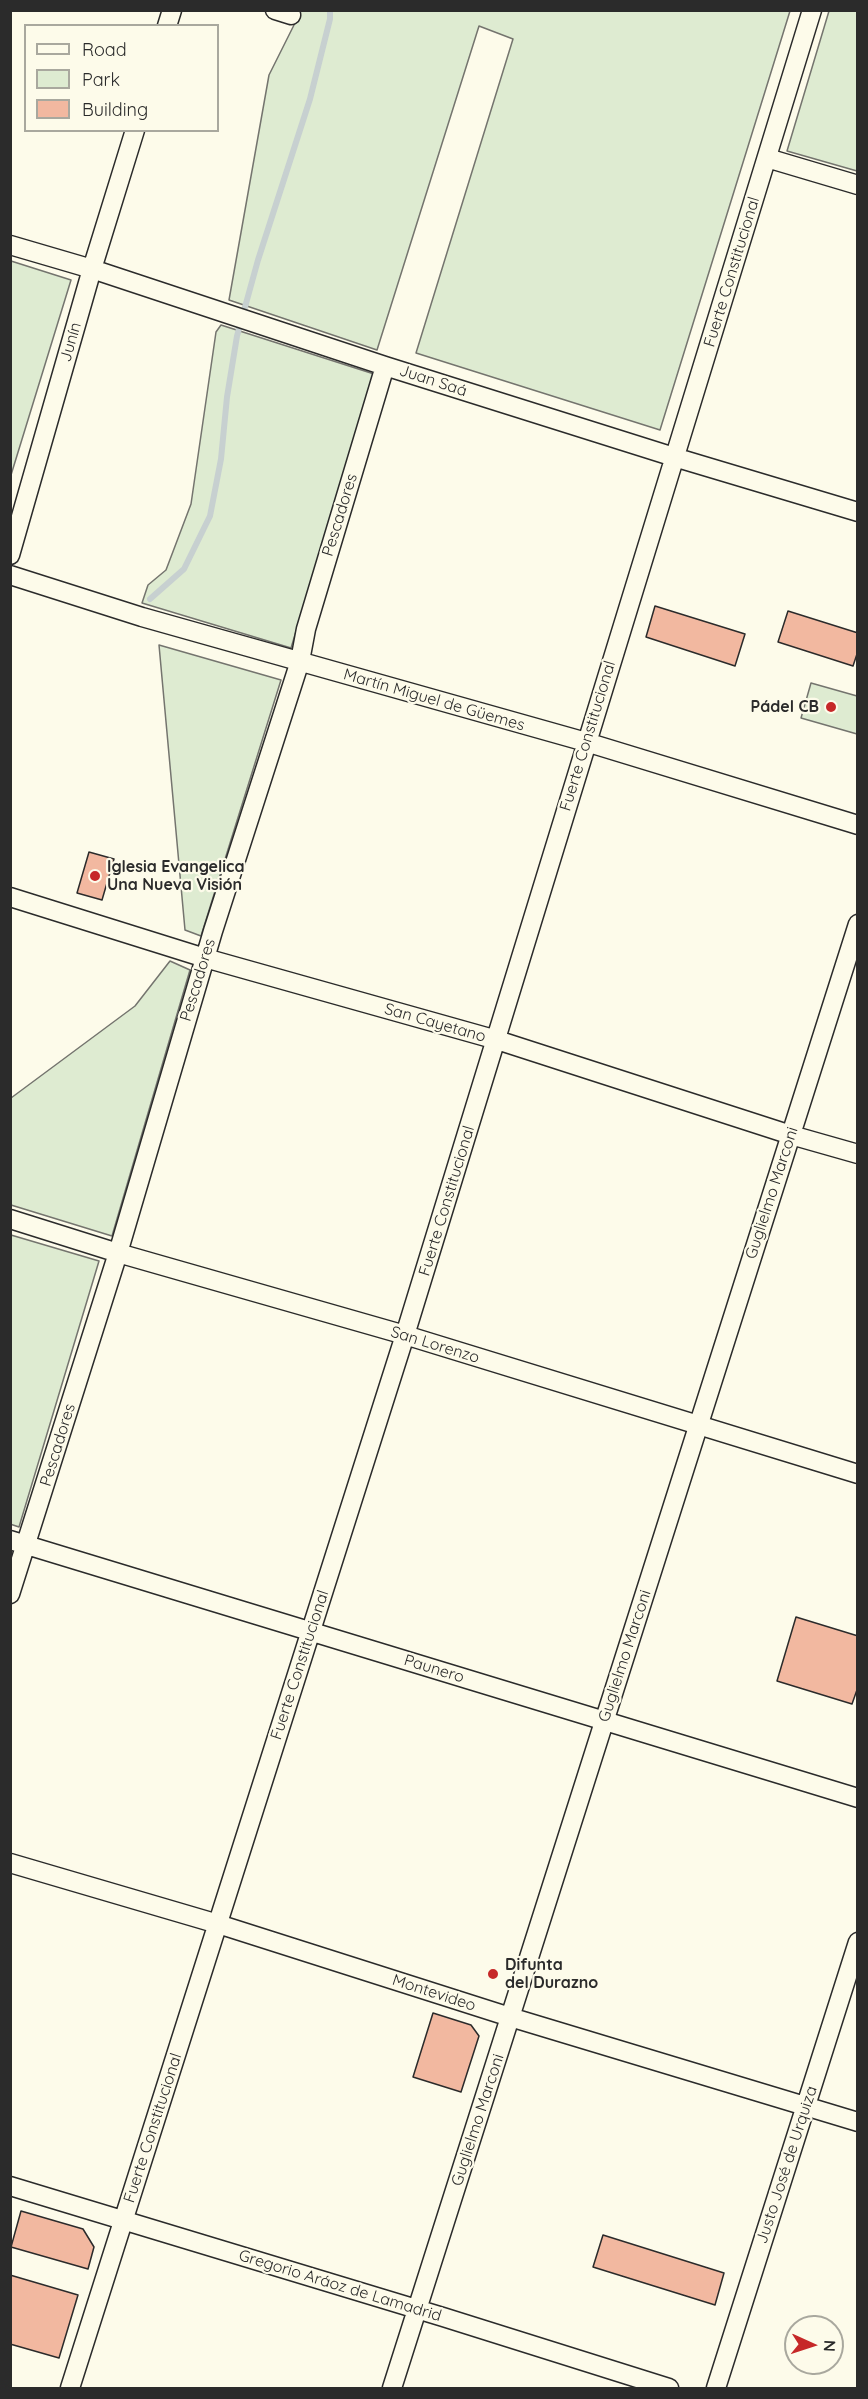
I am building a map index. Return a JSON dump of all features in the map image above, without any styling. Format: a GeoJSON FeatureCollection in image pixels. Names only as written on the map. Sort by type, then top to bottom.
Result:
{"type":"FeatureCollection","features":[{"type":"Feature","properties":{"kind":"street","name":"Fuerte Constitucional"},"geometry":{"type":"LineString","coordinates":[[70,2388],[405,1335],[812,10]]}},
{"type":"Feature","properties":{"kind":"street","name":"Junín"},"geometry":{"type":"LineString","coordinates":[[10,555],[92,269],[134,132]]}},
{"type":"Feature","properties":{"kind":"street"},"geometry":{"type":"LineString","coordinates":[[767,158],[858,185]]}},
{"type":"Feature","properties":{"kind":"street","name":"Juan Saá"},"geometry":{"type":"LineString","coordinates":[[10,245],[92,269],[385,366],[674,457],[858,512]]}},
{"type":"Feature","properties":{"kind":"street","name":"Pescadores"},"geometry":{"type":"LineString","coordinates":[[10,1594],[18,1542],[118,1253],[205,958],[300,661],[306,629],[385,366]]}},
{"type":"Feature","properties":{"kind":"street","name":"Martín Miguel de Güemes"},"geometry":{"type":"LineString","coordinates":[[10,575],[142,617],[586,742],[858,825]]}},
{"type":"Feature","properties":{"kind":"street","name":"San Cayetano"},"geometry":{"type":"LineString","coordinates":[[10,897],[205,958],[497,1040],[791,1135],[858,1154]]}},
{"type":"Feature","properties":{"kind":"street","name":"Guglielmo Marconi"},"geometry":{"type":"LineString","coordinates":[[393,2388],[858,924]]}},
{"type":"Feature","properties":{"kind":"street","name":"San Lorenzo"},"geometry":{"type":"LineString","coordinates":[[10,1219],[118,1253],[405,1335],[858,1474]]}},
{"type":"Feature","properties":{"kind":"street","name":"Paunero"},"geometry":{"type":"LineString","coordinates":[[18,1542],[604,1723],[858,1798]]}},
{"type":"Feature","properties":{"kind":"street","name":"Montevideo"},"geometry":{"type":"LineString","coordinates":[[10,1863],[218,1924],[510,2017],[858,2122]]}},
{"type":"Feature","properties":{"kind":"street","name":"Justo José de Urquiza"},"geometry":{"type":"LineString","coordinates":[[716,2388],[858,1942]]}},
{"type":"Feature","properties":{"kind":"street","name":"Gregorio Aráoz de Lamadrid"},"geometry":{"type":"LineString","coordinates":[[10,2186],[669,2388]]}},
{"type":"Feature","properties":{"kind":"green space"},"geometry":{"type":"Polygon","coordinates":[[[301,11],[790,11],[660,430],[416,353],[513,39],[479,26],[377,350],[229,300],[269,75],[301,11]]]}},
{"type":"Feature","properties":{"kind":"green space"},"geometry":{"type":"Polygon","coordinates":[[[829,11],[857,11],[857,171],[787,151],[829,11]]]}},
{"type":"Feature","properties":{"kind":"green space"},"geometry":{"type":"Polygon","coordinates":[[[10,261],[71,280],[11,475],[10,261]]]}},
{"type":"Feature","properties":{"kind":"green space"},"geometry":{"type":"Polygon","coordinates":[[[221,325],[374,374],[291,648],[142,603],[148,585],[166,570],[191,504],[216,332],[221,325]]]}},
{"type":"Feature","properties":{"kind":"green space"},"geometry":{"type":"Polygon","coordinates":[[[159,645],[281,680],[201,936],[185,930],[159,645]]]}},
{"type":"Feature","properties":{"kind":"green space","name":"Pádel CB"},"geometry":{"type":"Polygon","coordinates":[[[811,683],[857,696],[857,734],[801,718],[811,683]]]}},
{"type":"Feature","properties":{"kind":"green space"},"geometry":{"type":"Polygon","coordinates":[[[170,961],[190,970],[112,1236],[11,1205],[11,1098],[135,1006],[170,961]]]}},
{"type":"Feature","properties":{"kind":"green space"},"geometry":{"type":"Polygon","coordinates":[[[11,1235],[99,1261],[19,1527],[10,1524],[11,1235]]]}},
{"type":"Feature","properties":{"kind":"building"},"geometry":{"type":"Polygon","coordinates":[[[655,606],[745,634],[735,666],[646,637],[655,606]]]}},
{"type":"Feature","properties":{"kind":"building"},"geometry":{"type":"Polygon","coordinates":[[[788,611],[858,633],[858,651],[853,666],[778,642],[788,611]]]}},
{"type":"Feature","properties":{"kind":"building","name":"Iglesia Evangelica Una Nueva Visión"},"geometry":{"type":"Polygon","coordinates":[[[89,852],[114,859],[102,900],[77,893],[89,852]]]}},
{"type":"Feature","properties":{"kind":"building"},"geometry":{"type":"Polygon","coordinates":[[[796,1617],[858,1636],[858,1687],[852,1704],[777,1681],[796,1617]]]}},
{"type":"Feature","properties":{"kind":"building"},"geometry":{"type":"Polygon","coordinates":[[[433,2013],[471,2025],[479,2036],[461,2092],[413,2077],[433,2013]]]}},
{"type":"Feature","properties":{"kind":"building"},"geometry":{"type":"Polygon","coordinates":[[[21,2211],[83,2229],[94,2247],[88,2269],[11,2247],[21,2211]]]}},
{"type":"Feature","properties":{"kind":"building"},"geometry":{"type":"Polygon","coordinates":[[[603,2235],[724,2273],[715,2305],[593,2267],[603,2235]]]}},
{"type":"Feature","properties":{"kind":"building"},"geometry":{"type":"Polygon","coordinates":[[[10,2275],[78,2295],[59,2358],[10,2344],[10,2275]]]}},
{"type":"Feature","properties":{"kind":"waterway"},"geometry":{"type":"LineString","coordinates":[[150,599],[184,569],[210,516],[221,459],[227,397],[237,336],[258,260],[310,99],[330,19],[330,10]]}},
{"type":"Feature","properties":{"kind":"place","name":"Pádel CB"},"geometry":{"type":"Point","coordinates":[831,707]}},
{"type":"Feature","properties":{"kind":"place","name":"Iglesia Evangelica Una Nueva Visión"},"geometry":{"type":"Point","coordinates":[95,876]}},
{"type":"Feature","properties":{"kind":"place","name":"Difunta del Durazno"},"geometry":{"type":"Point","coordinates":[493,1974]}}]}
